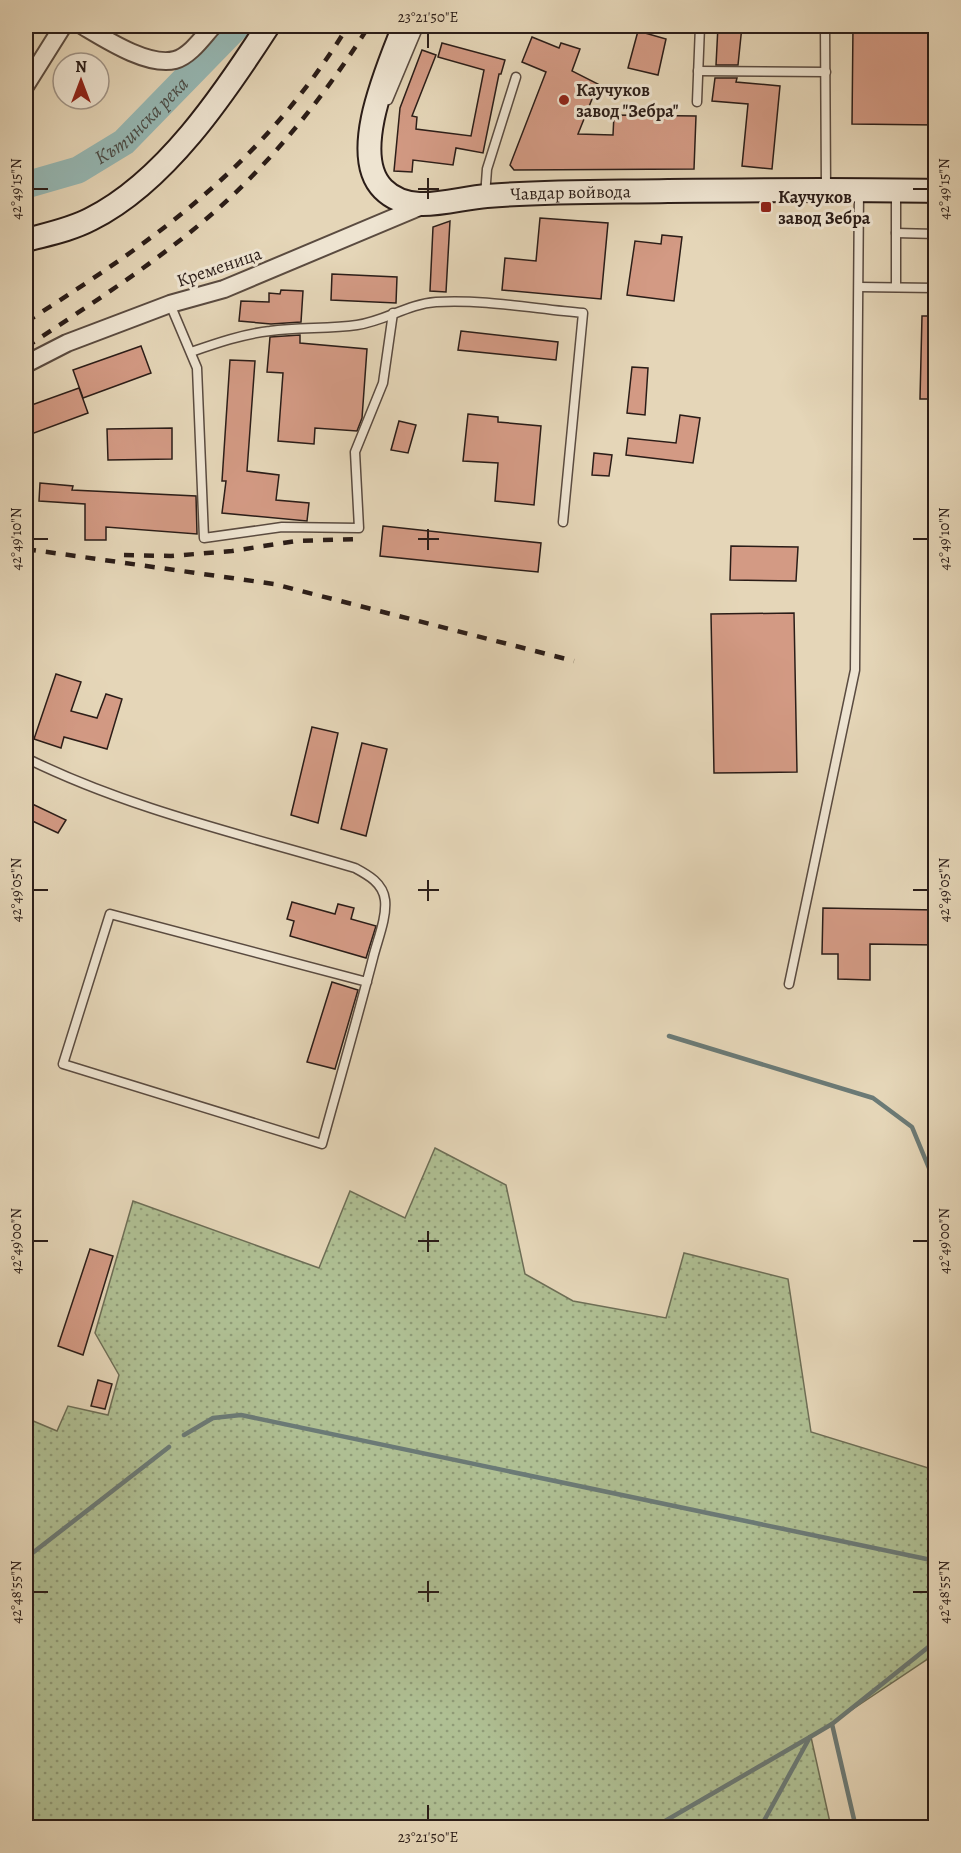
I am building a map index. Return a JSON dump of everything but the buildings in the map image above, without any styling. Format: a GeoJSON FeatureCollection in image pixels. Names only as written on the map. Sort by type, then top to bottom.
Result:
{"type":"FeatureCollection","features":[{"type":"Feature","properties":{"kind":"street"},"geometry":{"type":"LineString","coordinates":[[26,85],[63,26]]}},
{"type":"Feature","properties":{"kind":"street"},"geometry":{"type":"LineString","coordinates":[[83,26],[135,54],[159,60],[174,60],[188,53],[213,26]]}},
{"type":"Feature","properties":{"kind":"street"},"geometry":{"type":"LineString","coordinates":[[26,240],[66,230],[90,220],[117,204],[158,169],[222,94],[268,26]]}},
{"type":"Feature","properties":{"kind":"street","name":"Чавдар войвода"},"geometry":{"type":"LineString","coordinates":[[404,26],[381,86],[369,145],[373,170],[382,189],[400,200],[424,205],[485,196],[558,192],[826,189],[936,191]]}},
{"type":"Feature","properties":{"kind":"street","name":"Кременица"},"geometry":{"type":"LineString","coordinates":[[26,364],[67,343],[170,304],[224,289],[424,205]]}},
{"type":"Feature","properties":{"kind":"lane"},"geometry":{"type":"LineString","coordinates":[[369,145],[419,26]]}},
{"type":"Feature","properties":{"kind":"lane"},"geometry":{"type":"LineString","coordinates":[[697,102],[700,26]]}},
{"type":"Feature","properties":{"kind":"lane"},"geometry":{"type":"LineString","coordinates":[[825,26],[826,189]]}},
{"type":"Feature","properties":{"kind":"lane"},"geometry":{"type":"LineString","coordinates":[[698,71],[826,72]]}},
{"type":"Feature","properties":{"kind":"lane"},"geometry":{"type":"LineString","coordinates":[[485,196],[486,169],[516,77]]}},
{"type":"Feature","properties":{"kind":"lane"},"geometry":{"type":"LineString","coordinates":[[789,984],[855,670],[860,189]]}},
{"type":"Feature","properties":{"kind":"lane"},"geometry":{"type":"LineString","coordinates":[[896,190],[897,288]]}},
{"type":"Feature","properties":{"kind":"lane"},"geometry":{"type":"LineString","coordinates":[[896,233],[936,234]]}},
{"type":"Feature","properties":{"kind":"lane"},"geometry":{"type":"LineString","coordinates":[[859,287],[936,288]]}},
{"type":"Feature","properties":{"kind":"lane"},"geometry":{"type":"LineString","coordinates":[[191,352],[237,337],[270,331],[356,325],[376,321],[414,305],[436,302],[474,303],[583,313],[563,522]]}},
{"type":"Feature","properties":{"kind":"lane"},"geometry":{"type":"LineString","coordinates":[[170,304],[197,368],[204,538],[282,527],[359,528],[355,452],[383,383],[393,313]]}},
{"type":"Feature","properties":{"kind":"lane"},"geometry":{"type":"LineString","coordinates":[[26,758],[118,798],[355,868],[372,877],[385,900],[384,917],[367,982],[322,1144],[63,1064],[110,914],[367,982]]}},
{"type":"Feature","properties":{"kind":"green space"},"geometry":{"type":"Polygon","coordinates":[[[435,1148],[506,1185],[525,1274],[573,1301],[666,1318],[684,1253],[788,1279],[811,1432],[935,1470],[935,1654],[811,1737],[831,1827],[26,1827],[26,1418],[57,1431],[68,1406],[108,1415],[119,1375],[95,1333],[133,1201],[319,1268],[350,1191],[405,1218],[435,1148]]]}},
{"type":"Feature","properties":{"kind":"waterway","name":"Кътинска река"},"geometry":{"type":"LineString","coordinates":[[26,185],[78,170],[124,142],[237,26]]}},
{"type":"Feature","properties":{"kind":"waterway"},"geometry":{"type":"LineString","coordinates":[[669,1036],[873,1098],[912,1127],[936,1185]]}},
{"type":"Feature","properties":{"kind":"waterway"},"geometry":{"type":"LineString","coordinates":[[184,1435],[213,1418],[241,1415],[936,1561]]}},
{"type":"Feature","properties":{"kind":"waterway"},"geometry":{"type":"LineString","coordinates":[[26,1558],[169,1447]]}},
{"type":"Feature","properties":{"kind":"waterway"},"geometry":{"type":"LineString","coordinates":[[856,1828],[832,1724],[936,1641]]}},
{"type":"Feature","properties":{"kind":"waterway"},"geometry":{"type":"LineString","coordinates":[[760,1828],[810,1737],[832,1724]]}},
{"type":"Feature","properties":{"kind":"waterway"},"geometry":{"type":"LineString","coordinates":[[653,1828],[810,1737]]}},
{"type":"Feature","properties":{"kind":"railway"},"geometry":{"type":"LineString","coordinates":[[26,322],[121,259],[205,194],[244,158],[280,119],[315,75],[348,26]]}},
{"type":"Feature","properties":{"kind":"railway"},"geometry":{"type":"LineString","coordinates":[[26,347],[147,265],[232,196],[303,119],[369,26]]}},
{"type":"Feature","properties":{"kind":"railway"},"geometry":{"type":"LineString","coordinates":[[124,555],[171,556],[232,551],[296,541],[357,539]]}},
{"type":"Feature","properties":{"kind":"railway"},"geometry":{"type":"LineString","coordinates":[[26,549],[274,584],[574,661]]}},
{"type":"Feature","properties":{"kind":"place","name":"Каучуков завод \"Зебра\""},"geometry":{"type":"Point","coordinates":[564,100]}},
{"type":"Feature","properties":{"kind":"place","name":"Каучуков завод Зебра"},"geometry":{"type":"Point","coordinates":[766,207]}}]}
